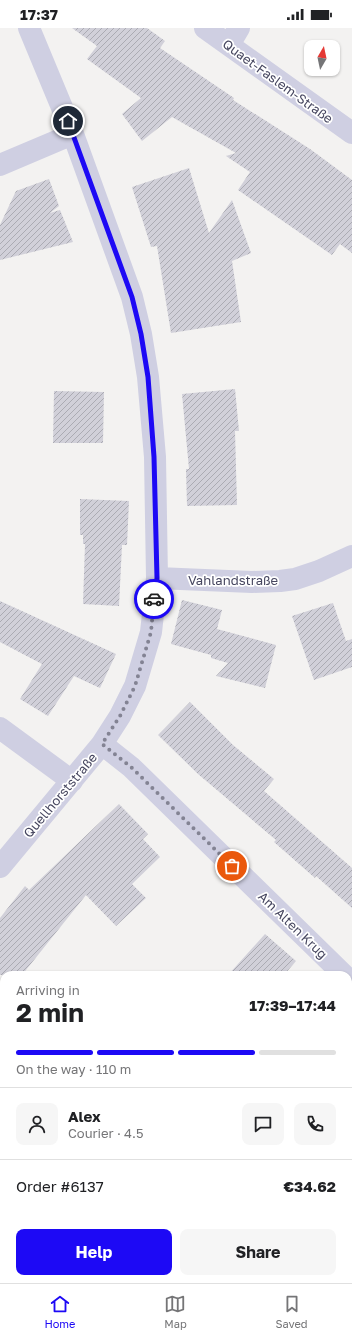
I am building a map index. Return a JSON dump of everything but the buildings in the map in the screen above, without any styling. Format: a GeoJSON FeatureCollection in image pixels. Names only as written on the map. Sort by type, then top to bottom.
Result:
{"type":"FeatureCollection","features":[{"type":"Feature","properties":{"kind":"street","name":"Quellhorststraße"},"geometry":{"type":"LineString","coordinates":[[0,867],[102,744],[120,716],[135,686],[151,632],[157,578],[154,457],[148,377],[141,334],[132,297],[73,134],[29,28]]}},
{"type":"Feature","properties":{"kind":"street","name":"Quaet-Faslem-Straße"},"geometry":{"type":"LineString","coordinates":[[205,28],[234,36],[352,133]]}},
{"type":"Feature","properties":{"kind":"street"},"geometry":{"type":"LineString","coordinates":[[0,165],[73,134]]}},
{"type":"Feature","properties":{"kind":"street","name":"Vahlandstraße"},"geometry":{"type":"LineString","coordinates":[[157,578],[252,582],[280,581],[296,579],[319,571],[352,556]]}},
{"type":"Feature","properties":{"kind":"street"},"geometry":{"type":"LineString","coordinates":[[0,728],[72,781]]}},
{"type":"Feature","properties":{"kind":"street","name":"Am Alten Krug"},"geometry":{"type":"LineString","coordinates":[[102,744],[131,767],[340,971]]}},
{"type":"Feature","properties":{"kind":"way so far"},"geometry":{"type":"LineString","coordinates":[[154,599],[151,632],[135,686],[120,716],[102,744],[131,767],[232,866]]}},
{"type":"Feature","properties":{"kind":"route"},"geometry":{"type":"LineString","coordinates":[[68,121],[132,297],[141,334],[148,377],[154,457],[157,578],[154,599]]}}]}
